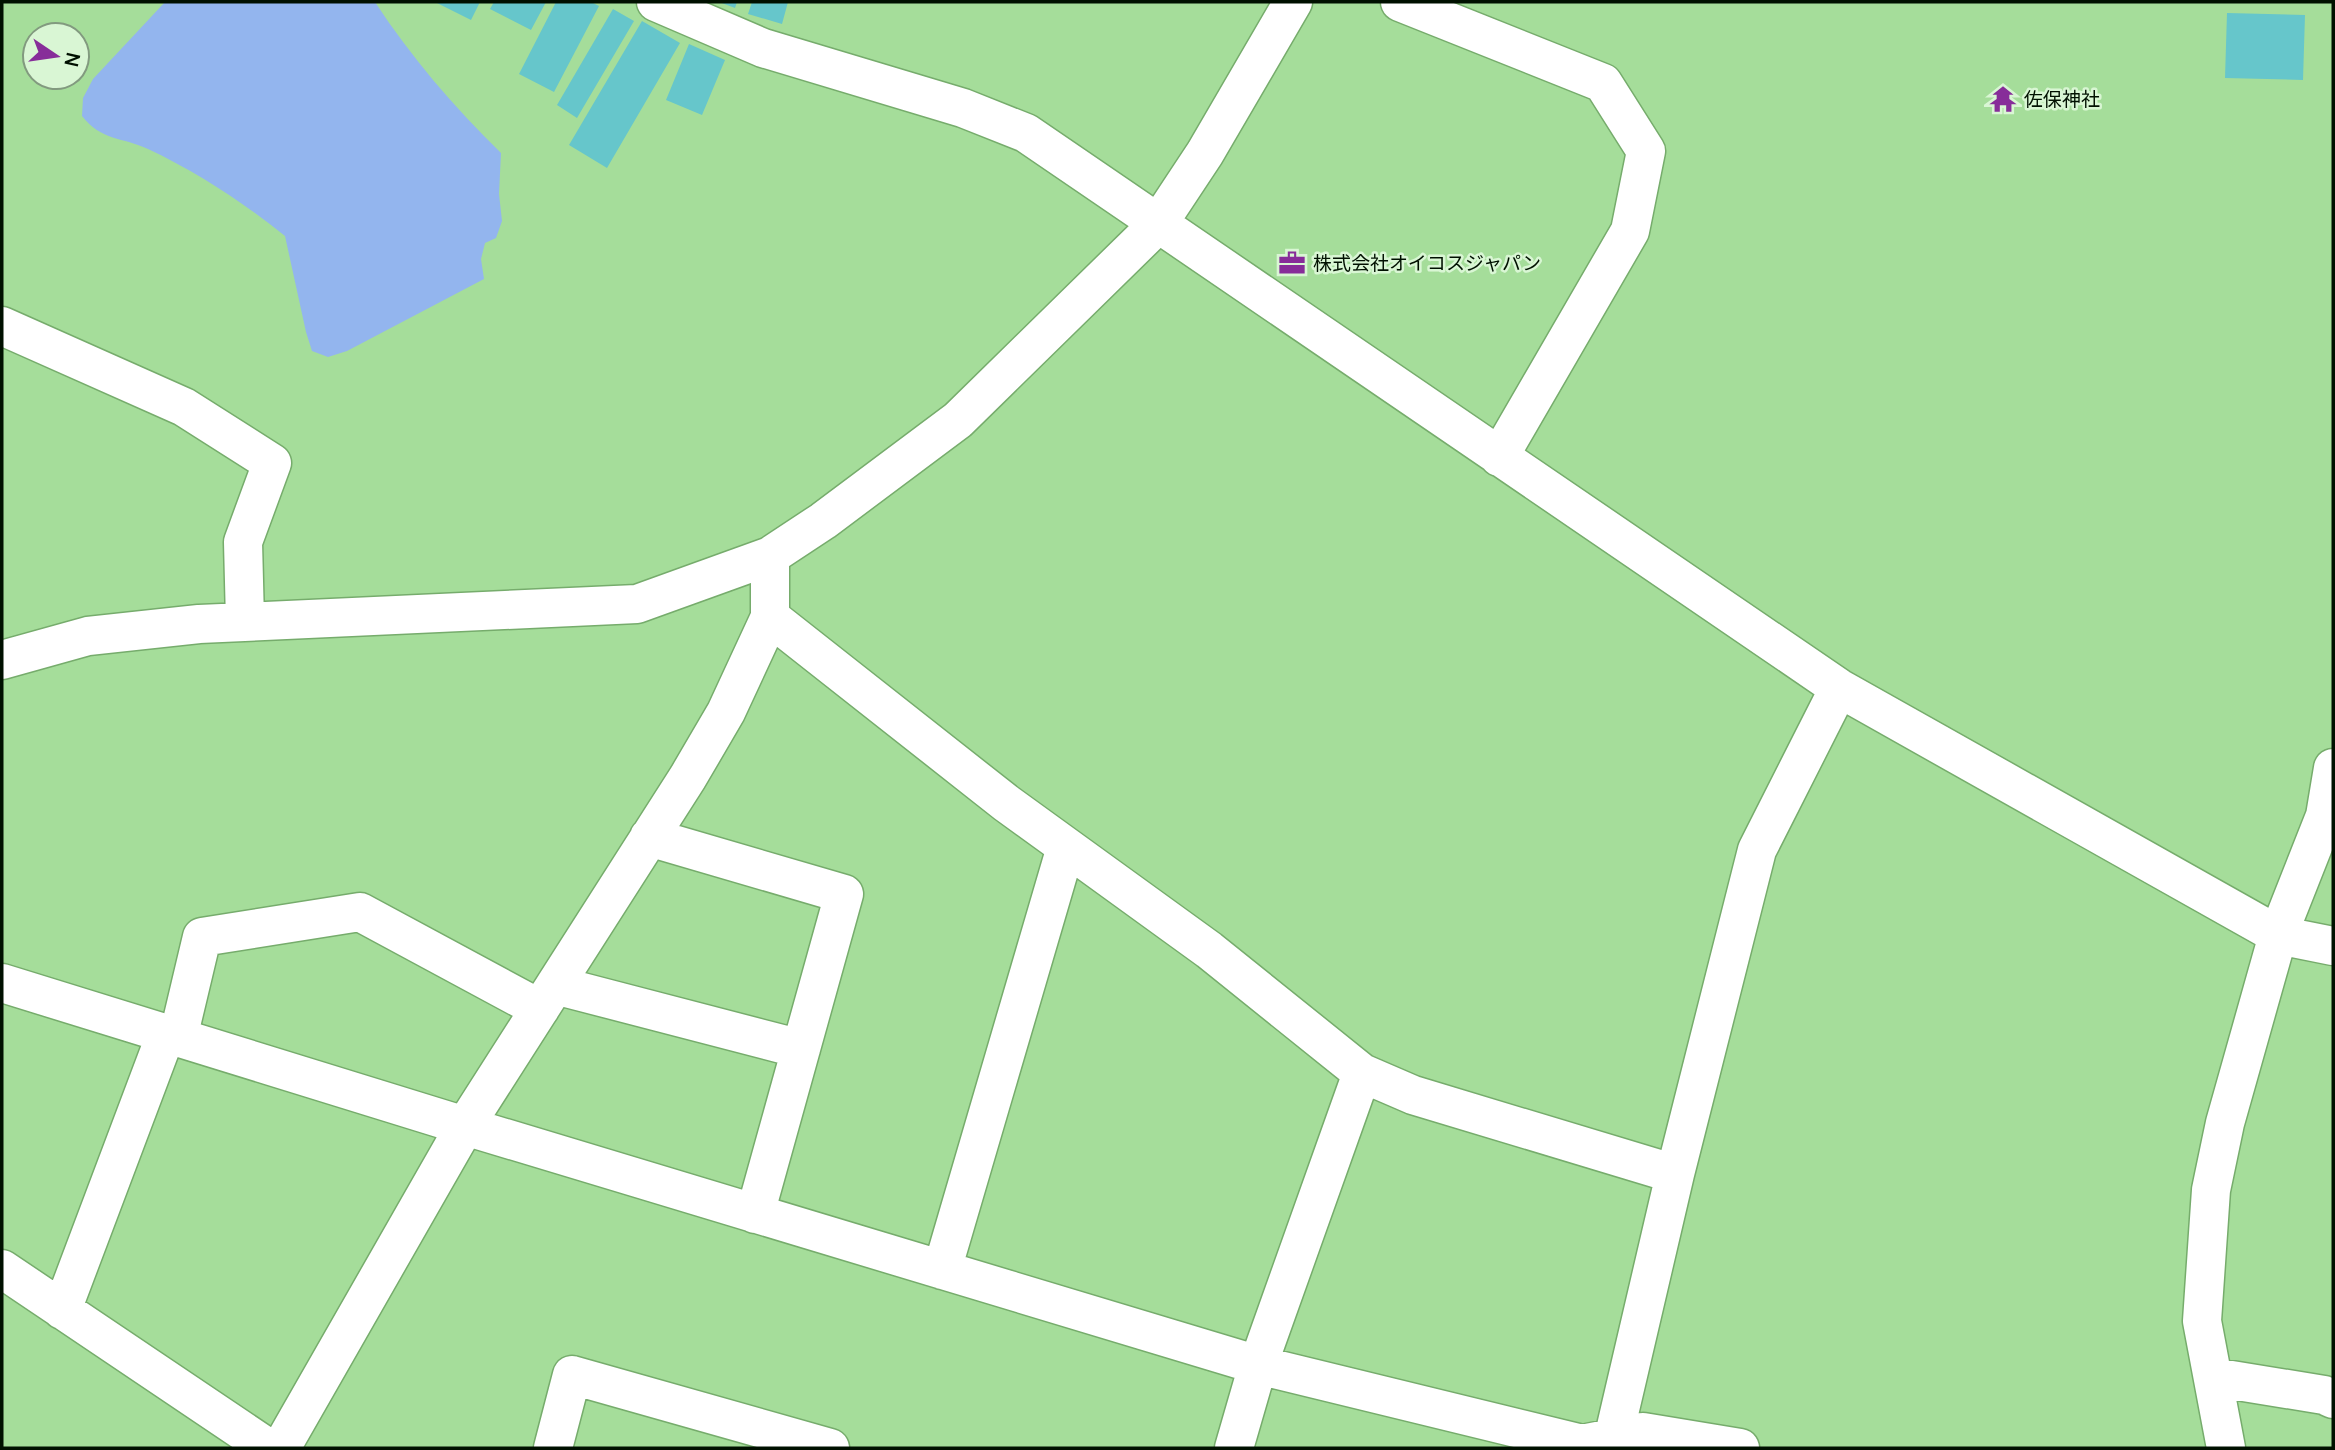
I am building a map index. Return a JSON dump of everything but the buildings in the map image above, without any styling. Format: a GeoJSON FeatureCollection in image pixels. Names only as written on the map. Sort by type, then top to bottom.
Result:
{"type":"FeatureCollection","features":[{"type":"Feature","properties":{"kind":"street"},"geometry":{"type":"LineString","coordinates":[[2,660],[89,636],[199,624],[637,604],[770,556],[958,420],[1158,224],[1205,153],[1293,2]]}},
{"type":"Feature","properties":{"kind":"street"},"geometry":{"type":"LineString","coordinates":[[1399,2],[1603,83],[1646,151],[1630,231],[1499,457]]}},
{"type":"Feature","properties":{"kind":"street"},"geometry":{"type":"LineString","coordinates":[[668,4],[763,48],[963,108],[1026,133],[1839,688],[2278,935],[2329,939]]}},
{"type":"Feature","properties":{"kind":"street"},"geometry":{"type":"LineString","coordinates":[[2,326],[184,407],[272,463],[243,542],[245,621]]}},
{"type":"Feature","properties":{"kind":"street"},"geometry":{"type":"LineString","coordinates":[[281,1448],[465,1126],[726,712],[771,617],[770,556]]}},
{"type":"Feature","properties":{"kind":"street"},"geometry":{"type":"LineString","coordinates":[[771,617],[1006,803],[1209,950],[1362,1073],[1413,1094],[1675,1174]]}},
{"type":"Feature","properties":{"kind":"street"},"geometry":{"type":"LineString","coordinates":[[1612,1444],[1675,1174],[1757,850],[1839,688]]}},
{"type":"Feature","properties":{"kind":"street"},"geometry":{"type":"LineString","coordinates":[[2226,1448],[2202,1321],[2211,1190],[2225,1122],[2278,935],[2325,816],[2333,768]]}},
{"type":"Feature","properties":{"kind":"street"},"geometry":{"type":"LineString","coordinates":[[649,837],[845,894],[755,1214]]}},
{"type":"Feature","properties":{"kind":"street"},"geometry":{"type":"LineString","coordinates":[[942,1270],[1066,847]]}},
{"type":"Feature","properties":{"kind":"street"},"geometry":{"type":"LineString","coordinates":[[62,1310],[172,1036],[202,937],[360,912],[548,997],[801,1049]]}},
{"type":"Feature","properties":{"kind":"street"},"geometry":{"type":"LineString","coordinates":[[2,983],[1258,1365],[1582,1444],[1612,1444],[1643,1432],[1740,1448]]}},
{"type":"Feature","properties":{"kind":"street"},"geometry":{"type":"LineString","coordinates":[[1234,1448],[1258,1365],[1362,1073]]}},
{"type":"Feature","properties":{"kind":"street"},"geometry":{"type":"LineString","coordinates":[[2,1269],[268,1448]]}},
{"type":"Feature","properties":{"kind":"street"},"geometry":{"type":"LineString","coordinates":[[553,1448],[572,1375],[830,1448]]}},
{"type":"Feature","properties":{"kind":"street"},"geometry":{"type":"LineString","coordinates":[[2213,1377],[2324,1395],[2333,1399]]}},
{"type":"Feature","properties":{"kind":"water"},"geometry":{"type":"Polygon","coordinates":[[[165,2],[375,2],[434,81],[501,153],[499,194],[502,221],[496,238],[485,243],[481,259],[484,279],[347,351],[328,357],[312,351],[285,236],[202,178],[148,149],[105,134],[89,124],[82,116],[83,98],[87,91],[91,91],[93,79],[165,2]]]}},
{"type":"Feature","properties":{"kind":"place","name":"佐保神社"},"geometry":{"type":"Point","coordinates":[2003,99]}},
{"type":"Feature","properties":{"kind":"place","name":"株式会社オイコスジャパン"},"geometry":{"type":"Point","coordinates":[1292,263]}}]}
